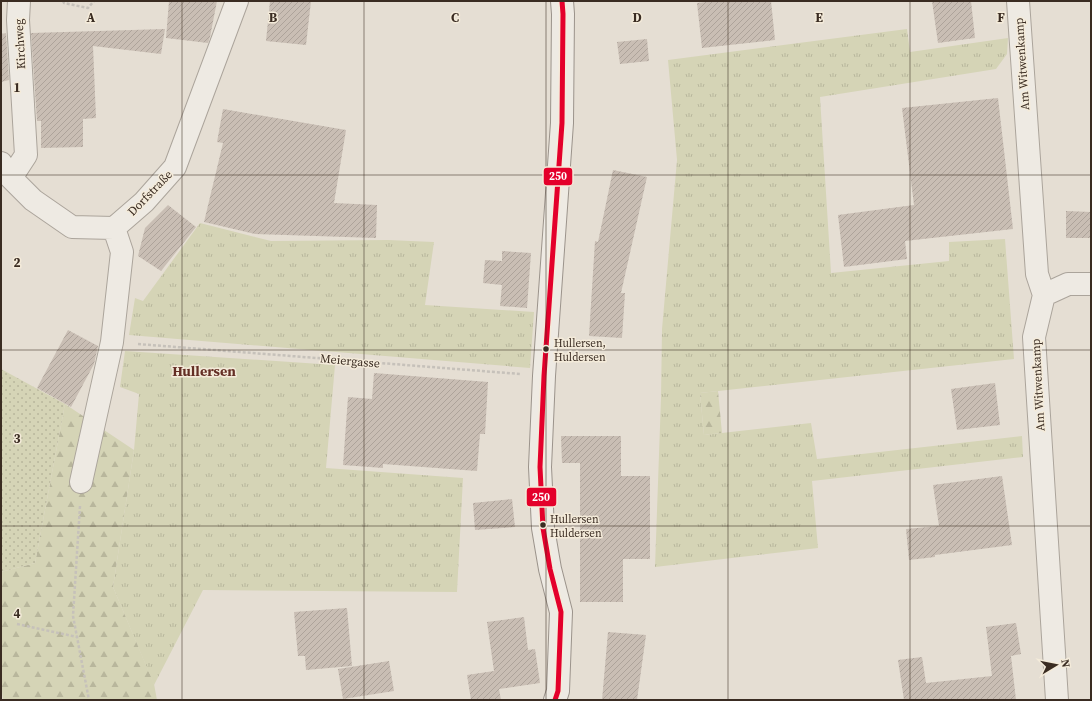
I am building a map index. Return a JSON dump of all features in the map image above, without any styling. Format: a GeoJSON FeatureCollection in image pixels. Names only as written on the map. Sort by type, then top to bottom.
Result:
{"type":"FeatureCollection","features":[{"type":"Feature","properties":{"kind":"street","name":"Kirchweg"},"geometry":{"type":"LineString","coordinates":[[6,170],[26,155],[18,20],[19,1]]}},
{"type":"Feature","properties":{"kind":"street","name":"Dorfstraße"},"geometry":{"type":"LineString","coordinates":[[114,228],[144,202],[175,167],[237,1]]}},
{"type":"Feature","properties":{"kind":"street"},"geometry":{"type":"LineString","coordinates":[[559,697],[561,612],[550,569],[542,520],[540,468],[544,376],[562,123],[562,1]]}},
{"type":"Feature","properties":{"kind":"street","name":"Am Witwenkamp"},"geometry":{"type":"LineString","coordinates":[[1018,1],[1037,274],[1044,296],[1034,337],[1057,700]]}},
{"type":"Feature","properties":{"kind":"street"},"geometry":{"type":"LineString","coordinates":[[6,170],[33,200],[72,227],[114,228],[122,252],[112,342],[81,482]]}},
{"type":"Feature","properties":{"kind":"street"},"geometry":{"type":"LineString","coordinates":[[1044,296],[1068,284],[1091,284]]}},
{"type":"Feature","properties":{"kind":"path"},"geometry":{"type":"LineString","coordinates":[[63,1],[64,3],[88,8],[94,1]]}},
{"type":"Feature","properties":{"kind":"path","name":"Meiergasse"},"geometry":{"type":"LineString","coordinates":[[156,345],[544,376]]}},
{"type":"Feature","properties":{"kind":"path"},"geometry":{"type":"LineString","coordinates":[[81,482],[73,616],[89,700]]}},
{"type":"Feature","properties":{"kind":"path"},"geometry":{"type":"LineString","coordinates":[[18,624],[77,637]]}},
{"type":"Feature","properties":{"kind":"green space"},"geometry":{"type":"Polygon","coordinates":[[[907,29],[910,52],[1008,38],[1007,54],[996,69],[820,97],[831,273],[949,261],[949,242],[1005,239],[1014,359],[700,393],[704,435],[811,423],[817,459],[1022,436],[1023,457],[812,481],[818,548],[655,567],[662,329],[677,160],[668,60],[907,29]]]}},
{"type":"Feature","properties":{"kind":"green space"},"geometry":{"type":"Polygon","coordinates":[[[200,223],[271,241],[388,240],[434,242],[425,305],[534,312],[530,368],[129,335],[135,298],[143,301],[200,223]]]}},
{"type":"Feature","properties":{"kind":"green space"},"geometry":{"type":"Polygon","coordinates":[[[125,351],[335,365],[326,468],[463,478],[457,592],[203,590],[154,685],[113,587],[134,450],[139,394],[120,387],[125,351]]]}},
{"type":"Feature","properties":{"kind":"green space"},"geometry":{"type":"Polygon","coordinates":[[[1,369],[65,404],[35,563],[1,572],[1,369]]]}},
{"type":"Feature","properties":{"kind":"green space"},"geometry":{"type":"Polygon","coordinates":[[[718,391],[722,433],[704,435],[700,393],[718,391]]]}},
{"type":"Feature","properties":{"kind":"green space"},"geometry":{"type":"Polygon","coordinates":[[[65,404],[134,450],[113,587],[154,684],[157,700],[3,700],[1,684],[1,572],[35,563],[65,404]]]}},
{"type":"Feature","properties":{"kind":"building"},"geometry":{"type":"Polygon","coordinates":[[[169,1],[217,1],[208,43],[166,38],[169,1]]]}},
{"type":"Feature","properties":{"kind":"building"},"geometry":{"type":"Polygon","coordinates":[[[270,1],[311,1],[306,45],[266,41],[270,1]]]}},
{"type":"Feature","properties":{"kind":"building"},"geometry":{"type":"Polygon","coordinates":[[[714,1],[771,1],[775,40],[702,48],[697,3],[714,1]]]}},
{"type":"Feature","properties":{"kind":"building"},"geometry":{"type":"Polygon","coordinates":[[[932,1],[971,1],[975,38],[938,43],[932,1]]]}},
{"type":"Feature","properties":{"kind":"building"},"geometry":{"type":"Polygon","coordinates":[[[165,29],[161,54],[93,46],[96,118],[83,119],[83,147],[41,148],[41,121],[37,121],[31,33],[165,29]]]}},
{"type":"Feature","properties":{"kind":"building"},"geometry":{"type":"Polygon","coordinates":[[[6,33],[9,80],[1,82],[1,34],[6,33]]]}},
{"type":"Feature","properties":{"kind":"building"},"geometry":{"type":"Polygon","coordinates":[[[647,39],[649,61],[620,64],[617,42],[647,39]]]}},
{"type":"Feature","properties":{"kind":"building"},"geometry":{"type":"Polygon","coordinates":[[[998,98],[1013,229],[905,241],[907,259],[844,267],[838,215],[914,205],[902,108],[998,98]]]}},
{"type":"Feature","properties":{"kind":"building"},"geometry":{"type":"Polygon","coordinates":[[[223,109],[346,130],[334,203],[377,205],[376,238],[255,234],[204,222],[223,143],[217,142],[223,109]]]}},
{"type":"Feature","properties":{"kind":"building"},"geometry":{"type":"Polygon","coordinates":[[[613,170],[647,177],[621,293],[625,293],[622,338],[589,336],[595,241],[598,242],[613,170]]]}},
{"type":"Feature","properties":{"kind":"building"},"geometry":{"type":"Polygon","coordinates":[[[168,205],[196,227],[161,271],[138,256],[145,228],[168,205]]]}},
{"type":"Feature","properties":{"kind":"building"},"geometry":{"type":"Polygon","coordinates":[[[1066,211],[1091,212],[1091,238],[1066,238],[1066,211]]]}},
{"type":"Feature","properties":{"kind":"building"},"geometry":{"type":"Polygon","coordinates":[[[502,251],[531,253],[527,308],[500,306],[502,285],[483,283],[485,260],[502,261],[502,251]]]}},
{"type":"Feature","properties":{"kind":"building"},"geometry":{"type":"Polygon","coordinates":[[[68,330],[98,346],[94,364],[71,407],[37,388],[68,330]]]}},
{"type":"Feature","properties":{"kind":"building"},"geometry":{"type":"Polygon","coordinates":[[[374,373],[488,382],[485,434],[480,434],[477,471],[383,464],[383,468],[343,465],[348,397],[372,399],[374,373]]]}},
{"type":"Feature","properties":{"kind":"building"},"geometry":{"type":"Polygon","coordinates":[[[995,383],[1000,425],[957,430],[951,389],[995,383]]]}},
{"type":"Feature","properties":{"kind":"building"},"geometry":{"type":"Polygon","coordinates":[[[561,436],[621,436],[621,476],[650,476],[650,559],[623,559],[623,602],[580,602],[580,463],[562,463],[561,436]]]}},
{"type":"Feature","properties":{"kind":"building"},"geometry":{"type":"Polygon","coordinates":[[[1002,476],[1012,545],[935,555],[935,557],[909,560],[906,529],[939,526],[933,485],[1002,476]]]}},
{"type":"Feature","properties":{"kind":"building"},"geometry":{"type":"Polygon","coordinates":[[[512,499],[515,527],[475,530],[473,503],[512,499]]]}},
{"type":"Feature","properties":{"kind":"building"},"geometry":{"type":"Polygon","coordinates":[[[347,608],[352,666],[306,670],[305,656],[298,656],[294,612],[347,608]]]}},
{"type":"Feature","properties":{"kind":"building"},"geometry":{"type":"Polygon","coordinates":[[[524,617],[528,650],[535,649],[540,683],[499,689],[501,700],[471,700],[467,675],[494,671],[487,622],[524,617]]]}},
{"type":"Feature","properties":{"kind":"building"},"geometry":{"type":"Polygon","coordinates":[[[1016,623],[1021,654],[1011,656],[1016,700],[904,700],[898,660],[922,657],[926,683],[992,676],[986,627],[1016,623]]]}},
{"type":"Feature","properties":{"kind":"building"},"geometry":{"type":"Polygon","coordinates":[[[608,632],[646,635],[637,700],[602,700],[608,632]]]}},
{"type":"Feature","properties":{"kind":"building"},"geometry":{"type":"Polygon","coordinates":[[[389,661],[394,691],[343,699],[338,669],[389,661]]]}},
{"type":"Feature","properties":{"kind":"transit line","name":"250"},"geometry":{"type":"LineString","coordinates":[[555,700],[558,691],[561,612],[550,569],[543,528],[540,467],[544,376],[562,123],[562,1]]}},
{"type":"Feature","properties":{"kind":"place","name":"Hullersen, Huldersen"},"geometry":{"type":"Point","coordinates":[546,349]}},
{"type":"Feature","properties":{"kind":"place","name":"Hullersen Huldersen"},"geometry":{"type":"Point","coordinates":[543,525]}},
{"type":"Feature","properties":{"kind":"district","name":"Hullersen"},"geometry":{"type":"Point","coordinates":[204,371]}}]}
